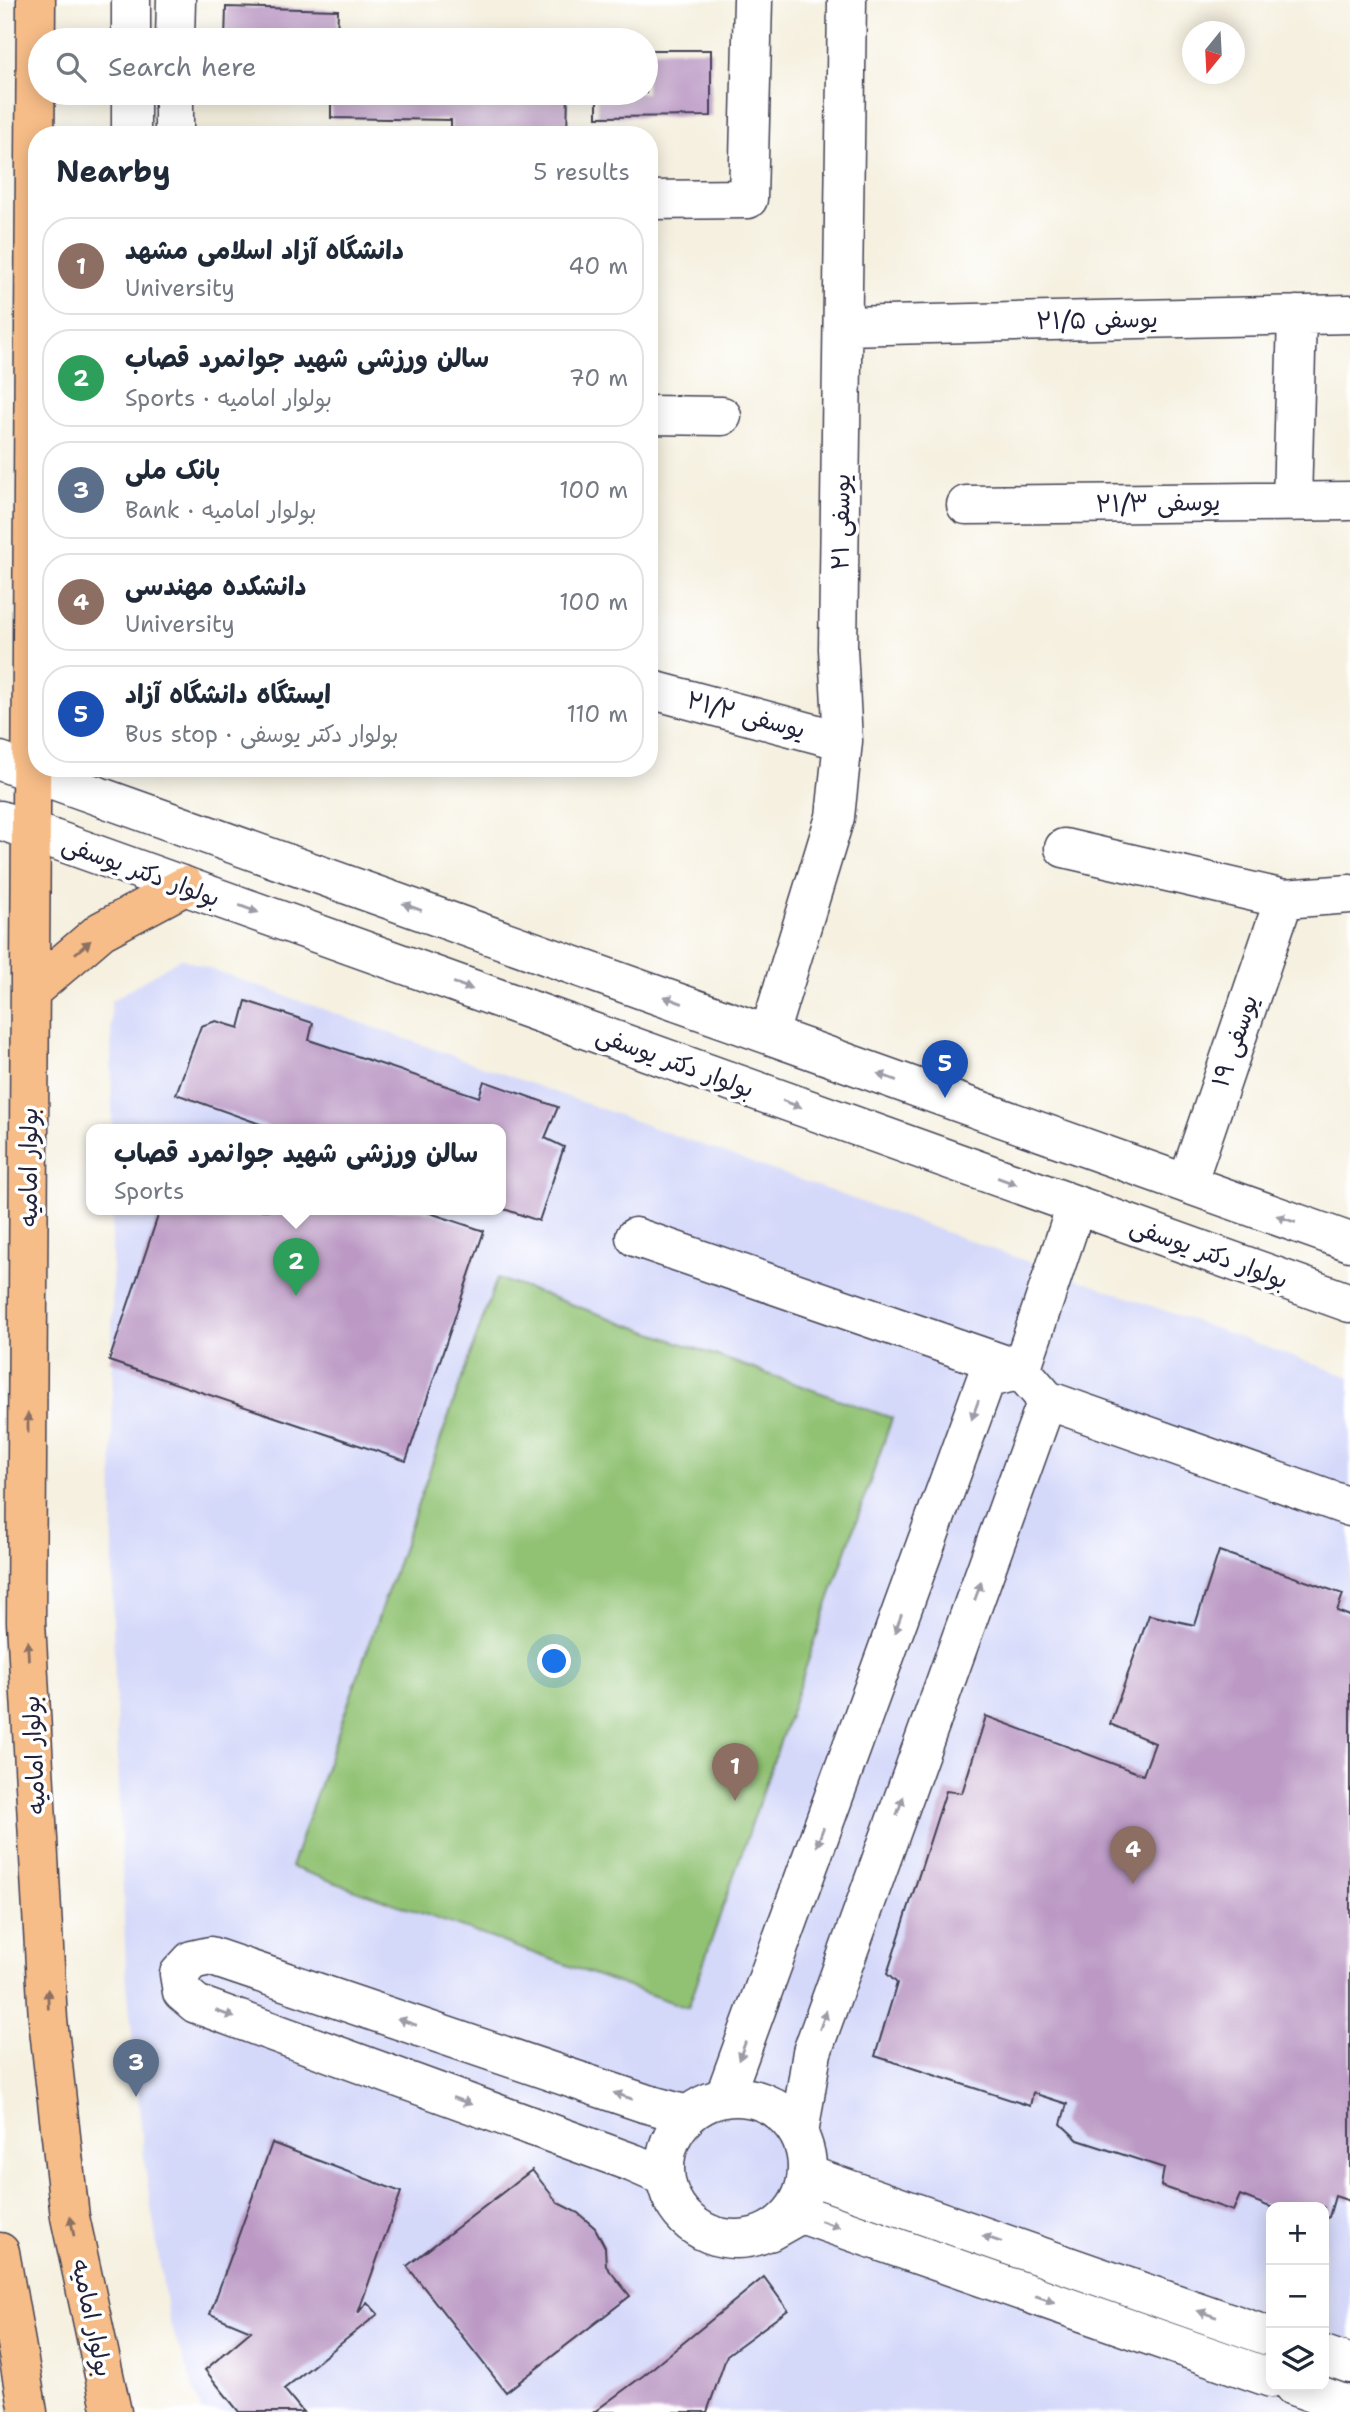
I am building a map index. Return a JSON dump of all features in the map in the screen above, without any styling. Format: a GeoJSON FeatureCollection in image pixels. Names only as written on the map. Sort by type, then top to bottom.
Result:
{"type":"FeatureCollection","features":[{"type":"Feature","properties":{"kind":"main road","name":"بولوار امامیه"},"geometry":{"type":"LineString","coordinates":[[35,28],[36,0]]}},
{"type":"Feature","properties":{"kind":"main road","name":"بولوار امامیه"},"geometry":{"type":"LineString","coordinates":[[33,105],[33,126]]}},
{"type":"Feature","properties":{"kind":"main road","name":"بولوار امامیه"},"geometry":{"type":"LineString","coordinates":[[28,306],[16,766],[16,826],[31,991],[26,1622],[48,2020],[70,2217],[112,2412]]}},
{"type":"Feature","properties":{"kind":"main road"},"geometry":{"type":"LineString","coordinates":[[31,991],[101,932],[185,886]]}},
{"type":"Feature","properties":{"kind":"main road"},"geometry":{"type":"LineString","coordinates":[[0,2252],[28,2412]]}},
{"type":"Feature","properties":{"kind":"street"},"geometry":{"type":"LineString","coordinates":[[131,0],[131,28]]}},
{"type":"Feature","properties":{"kind":"street"},"geometry":{"type":"LineString","coordinates":[[175,28],[176,0]]}},
{"type":"Feature","properties":{"kind":"street"},"geometry":{"type":"LineString","coordinates":[[658,200],[748,200],[753,0]]}},
{"type":"Feature","properties":{"kind":"street","name":"یوسفی ۲۱"},"geometry":{"type":"LineString","coordinates":[[769,1034],[835,817],[843,741],[838,649],[847,0]]}},
{"type":"Feature","properties":{"kind":"street"},"geometry":{"type":"LineString","coordinates":[[131,105],[131,126]]}},
{"type":"Feature","properties":{"kind":"street"},"geometry":{"type":"LineString","coordinates":[[174,105],[174,126]]}},
{"type":"Feature","properties":{"kind":"street","name":"یوسفی ۲۱/۵"},"geometry":{"type":"LineString","coordinates":[[844,326],[1350,314]]}},
{"type":"Feature","properties":{"kind":"street"},"geometry":{"type":"LineString","coordinates":[[1292,502],[1297,315]]}},
{"type":"Feature","properties":{"kind":"street"},"geometry":{"type":"LineString","coordinates":[[658,415],[722,416]]}},
{"type":"Feature","properties":{"kind":"street","name":"یوسفی ۲۱/۳"},"geometry":{"type":"LineString","coordinates":[[966,505],[1350,501]]}},
{"type":"Feature","properties":{"kind":"street","name":"یوسفی ۲۱/۲"},"geometry":{"type":"LineString","coordinates":[[658,691],[843,741]]}},
{"type":"Feature","properties":{"kind":"street"},"geometry":{"type":"LineString","coordinates":[[47,777],[1350,1242]]}},
{"type":"Feature","properties":{"kind":"street","name":"بولوار دکتر یوسفی"},"geometry":{"type":"LineString","coordinates":[[16,826],[1350,1303]]}},
{"type":"Feature","properties":{"kind":"street"},"geometry":{"type":"LineString","coordinates":[[1064,848],[1284,899],[1350,894]]}},
{"type":"Feature","properties":{"kind":"street","name":"یوسفی ۱۹"},"geometry":{"type":"LineString","coordinates":[[1187,1184],[1284,899]]}},
{"type":"Feature","properties":{"kind":"street"},"geometry":{"type":"LineString","coordinates":[[1021,1370],[1076,1206]]}},
{"type":"Feature","properties":{"kind":"street"},"geometry":{"type":"LineString","coordinates":[[635,1237],[1021,1370],[1047,1400],[1350,1507]]}},
{"type":"Feature","properties":{"kind":"street"},"geometry":{"type":"LineString","coordinates":[[724,2098],[986,1379],[1021,1370]]}},
{"type":"Feature","properties":{"kind":"street"},"geometry":{"type":"LineString","coordinates":[[769,2232],[784,2221],[797,2206],[805,2189],[803,2152],[812,2052],[1047,1400]]}},
{"type":"Feature","properties":{"kind":"street"},"geometry":{"type":"LineString","coordinates":[[665,2177],[196,2004],[182,1992],[179,1974],[192,1960],[211,1956],[644,2103],[688,2115]]}},
{"type":"Feature","properties":{"kind":"street"},"geometry":{"type":"LineString","coordinates":[[1266,2335],[811,2176],[803,2152],[785,2116],[767,2104],[746,2098],[724,2098],[705,2104],[688,2115],[674,2132],[665,2154],[665,2177],[671,2199],[684,2218],[702,2231],[724,2239],[747,2239],[769,2232],[801,2214],[1266,2376]]}},
{"type":"Feature","properties":{"kind":"street"},"geometry":{"type":"LineString","coordinates":[[1329,2357],[1350,2364]]}},
{"type":"Feature","properties":{"kind":"street"},"geometry":{"type":"LineString","coordinates":[[1307,2391],[1350,2406]]}},
{"type":"Feature","properties":{"kind":"shaded area"},"geometry":{"type":"Polygon","coordinates":[[[180,958],[1350,1377],[1350,2412],[202,2412],[168,2317],[145,2168],[126,1973],[113,1629],[112,1215],[506,1215],[506,1124],[112,1124],[111,1001],[180,958]]]}},
{"type":"Feature","properties":{"kind":"green space"},"geometry":{"type":"Polygon","coordinates":[[[497,1278],[892,1418],[688,2008],[291,1867],[497,1278]]]}},
{"type":"Feature","properties":{"kind":"building"},"geometry":{"type":"Polygon","coordinates":[[[226,7],[338,10],[337,28],[225,28],[226,7]]]}},
{"type":"Feature","properties":{"kind":"building"},"geometry":{"type":"Polygon","coordinates":[[[658,50],[711,50],[711,116],[597,117],[597,105],[658,105],[658,50]]]}},
{"type":"Feature","properties":{"kind":"building"},"geometry":{"type":"Polygon","coordinates":[[[331,105],[568,105],[567,126],[451,126],[451,120],[331,118],[331,105]]]}},
{"type":"Feature","properties":{"kind":"building"},"geometry":{"type":"Polygon","coordinates":[[[246,1001],[313,1023],[309,1040],[479,1097],[484,1081],[558,1107],[545,1138],[564,1147],[539,1221],[506,1210],[506,1124],[260,1124],[176,1094],[201,1026],[216,1021],[239,1028],[246,1001]]]}},
{"type":"Feature","properties":{"kind":"building"},"geometry":{"type":"Polygon","coordinates":[[[158,1215],[436,1215],[484,1231],[406,1461],[109,1361],[158,1215]]]}},
{"type":"Feature","properties":{"kind":"building"},"geometry":{"type":"Polygon","coordinates":[[[1219,1551],[1343,1594],[1337,1611],[1350,1616],[1350,2201],[1335,2196],[1329,2217],[1329,2202],[1266,2202],[1266,2205],[1240,2195],[1233,2211],[1161,2186],[1164,2168],[1078,2140],[1061,2124],[1067,2104],[1033,2093],[1030,2106],[875,2056],[897,1983],[887,1974],[946,1791],[962,1793],[986,1716],[1143,1775],[1155,1743],[1110,1724],[1149,1615],[1195,1625],[1219,1551]]]}},
{"type":"Feature","properties":{"kind":"building"},"geometry":{"type":"Polygon","coordinates":[[[272,2143],[401,2192],[358,2313],[367,2302],[378,2314],[284,2389],[303,2412],[239,2412],[205,2370],[251,2331],[210,2314],[272,2143]]]}},
{"type":"Feature","properties":{"kind":"building"},"geometry":{"type":"Polygon","coordinates":[[[532,2170],[558,2203],[578,2213],[595,2228],[605,2247],[606,2266],[630,2296],[506,2392],[407,2266],[532,2170]]]}},
{"type":"Feature","properties":{"kind":"building"},"geometry":{"type":"Polygon","coordinates":[[[764,2277],[788,2310],[727,2355],[707,2412],[594,2412],[644,2375],[764,2277]]]}},
{"type":"Feature","properties":{"kind":"place","name":"ایستگاه دانشگاه آزاد"},"geometry":{"type":"Point","coordinates":[945,1098]}},
{"type":"Feature","properties":{"kind":"place","name":"سالن ورزشی شهید جوانمرد قصاب"},"geometry":{"type":"Point","coordinates":[296,1296]}},
{"type":"Feature","properties":{"kind":"place","name":"دانشگاه آزاد اسلامی مشهد"},"geometry":{"type":"Point","coordinates":[735,1801]}},
{"type":"Feature","properties":{"kind":"place","name":"دانشکده مهندسی"},"geometry":{"type":"Point","coordinates":[1133,1884]}},
{"type":"Feature","properties":{"kind":"place","name":"بانک ملی"},"geometry":{"type":"Point","coordinates":[136,2097]}}]}
